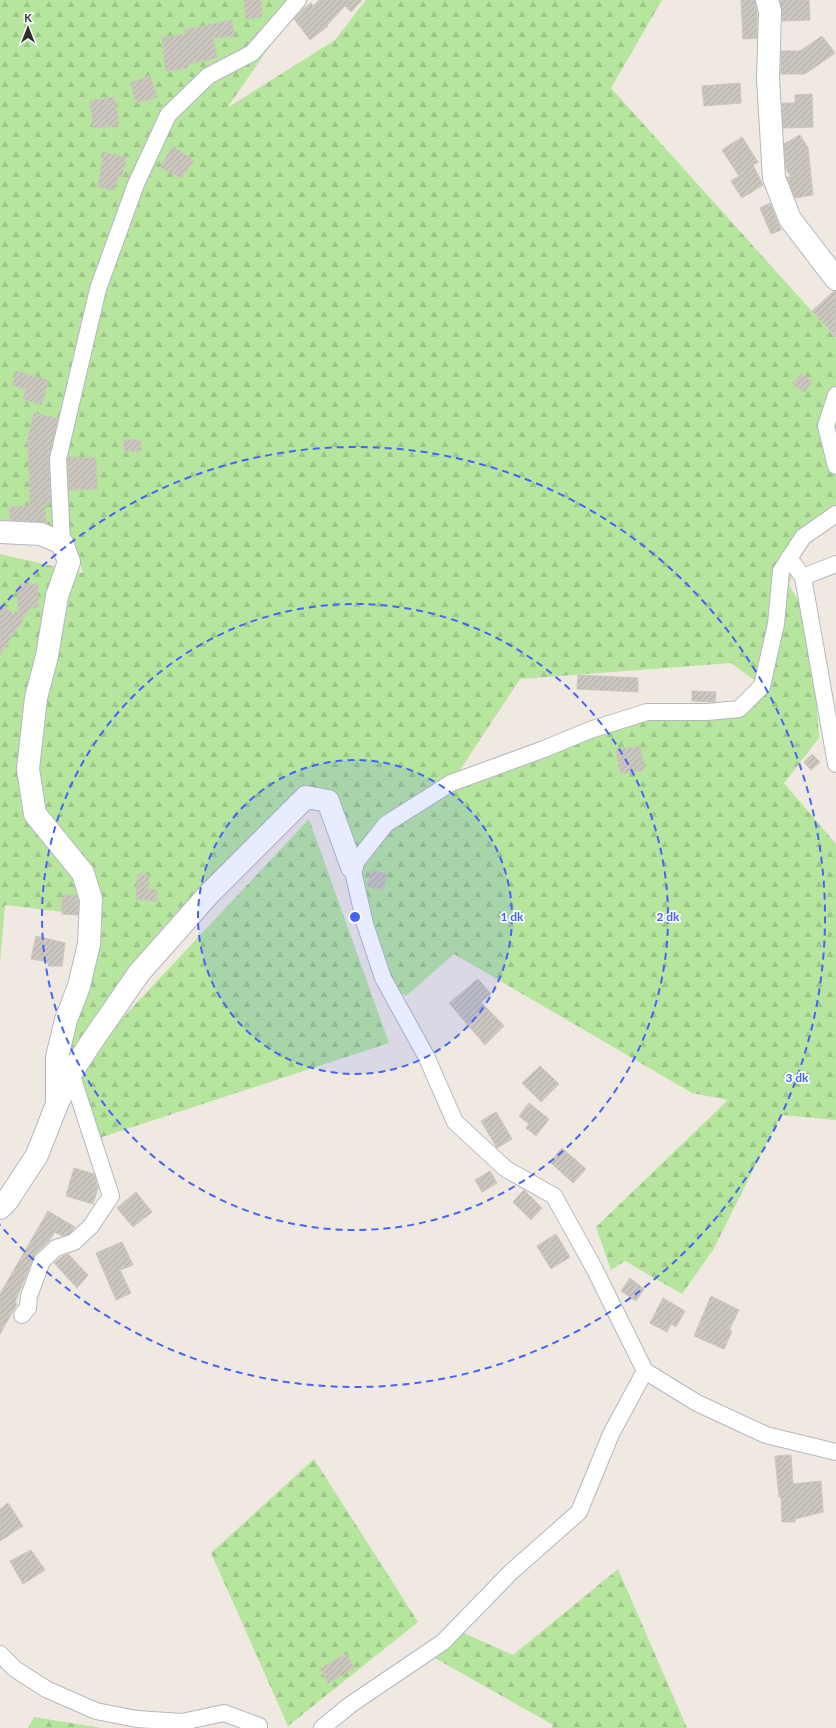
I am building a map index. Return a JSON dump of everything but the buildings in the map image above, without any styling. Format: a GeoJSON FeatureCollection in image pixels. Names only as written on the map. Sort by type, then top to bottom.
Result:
{"type":"FeatureCollection","features":[{"type":"Feature","properties":{"kind":"street"},"geometry":{"type":"LineString","coordinates":[[57,1104],[57,1057],[66,1020],[78,986],[89,944],[91,899],[83,873],[34,814],[28,769],[36,698],[47,656],[57,596],[69,562],[62,543],[58,459],[98,289],[136,184],[168,115],[208,76],[252,53],[298,0]]}},
{"type":"Feature","properties":{"kind":"street"},"geometry":{"type":"LineString","coordinates":[[767,0],[770,11],[768,79],[774,178],[790,219],[836,278]]}},
{"type":"Feature","properties":{"kind":"street"},"geometry":{"type":"LineString","coordinates":[[836,395],[826,426],[836,466]]}},
{"type":"Feature","properties":{"kind":"street"},"geometry":{"type":"LineString","coordinates":[[352,868],[386,824],[451,783],[544,749],[590,730],[647,712],[707,712],[739,709],[762,686],[776,624],[781,571],[803,537],[836,514]]}},
{"type":"Feature","properties":{"kind":"street"},"geometry":{"type":"LineString","coordinates":[[0,532],[41,534],[62,543]]}},
{"type":"Feature","properties":{"kind":"street"},"geometry":{"type":"LineString","coordinates":[[789,558],[803,577],[836,764]]}},
{"type":"Feature","properties":{"kind":"street"},"geometry":{"type":"LineString","coordinates":[[803,577],[836,564]]}},
{"type":"Feature","properties":{"kind":"street"},"geometry":{"type":"LineString","coordinates":[[0,1208],[7,1201],[37,1154],[71,1073],[139,973],[209,894],[306,797],[328,801],[352,868],[365,924],[383,978],[426,1056],[455,1122],[506,1169],[554,1196],[594,1268],[646,1371],[697,1403],[766,1435],[836,1452]]}},
{"type":"Feature","properties":{"kind":"street"},"geometry":{"type":"LineString","coordinates":[[22,1315],[28,1308],[29,1296],[42,1261],[56,1248],[74,1242],[91,1226],[110,1196],[71,1073]]}},
{"type":"Feature","properties":{"kind":"street"},"geometry":{"type":"LineString","coordinates":[[322,1728],[350,1705],[442,1642],[512,1572],[579,1512],[611,1434],[646,1371]]}},
{"type":"Feature","properties":{"kind":"street"},"geometry":{"type":"LineString","coordinates":[[0,1654],[15,1669],[46,1689],[96,1711],[137,1719],[182,1722],[224,1713],[259,1726],[260,1728]]}},
{"type":"Feature","properties":{"kind":"green space"},"geometry":{"type":"Polygon","coordinates":[[[0,0],[302,0],[227,108],[335,40],[366,0],[662,0],[611,88],[836,338],[836,514],[803,537],[789,585],[811,621],[819,738],[784,783],[836,844],[836,1120],[782,1115],[713,1250],[682,1294],[625,1261],[611,1270],[596,1227],[728,1100],[692,1093],[454,954],[406,996],[383,978],[348,855],[328,801],[306,797],[57,1083],[90,915],[5,905],[0,963],[0,554],[83,573],[66,519],[62,543],[0,538],[0,0]],[[731,663],[520,679],[452,782],[647,712],[739,709],[761,685],[731,663]]]}},
{"type":"Feature","properties":{"kind":"green space"},"geometry":{"type":"Polygon","coordinates":[[[309,819],[389,1043],[93,1140],[71,1073],[309,819]]]}},
{"type":"Feature","properties":{"kind":"green space"},"geometry":{"type":"Polygon","coordinates":[[[314,1459],[418,1622],[288,1726],[211,1553],[314,1459]]]}},
{"type":"Feature","properties":{"kind":"green space"},"geometry":{"type":"Polygon","coordinates":[[[618,1569],[687,1728],[552,1728],[553,1725],[426,1653],[455,1629],[513,1655],[618,1569]]]}},
{"type":"Feature","properties":{"kind":"green space"},"geometry":{"type":"Polygon","coordinates":[[[34,1717],[101,1728],[28,1728],[34,1717]]]}}]}
